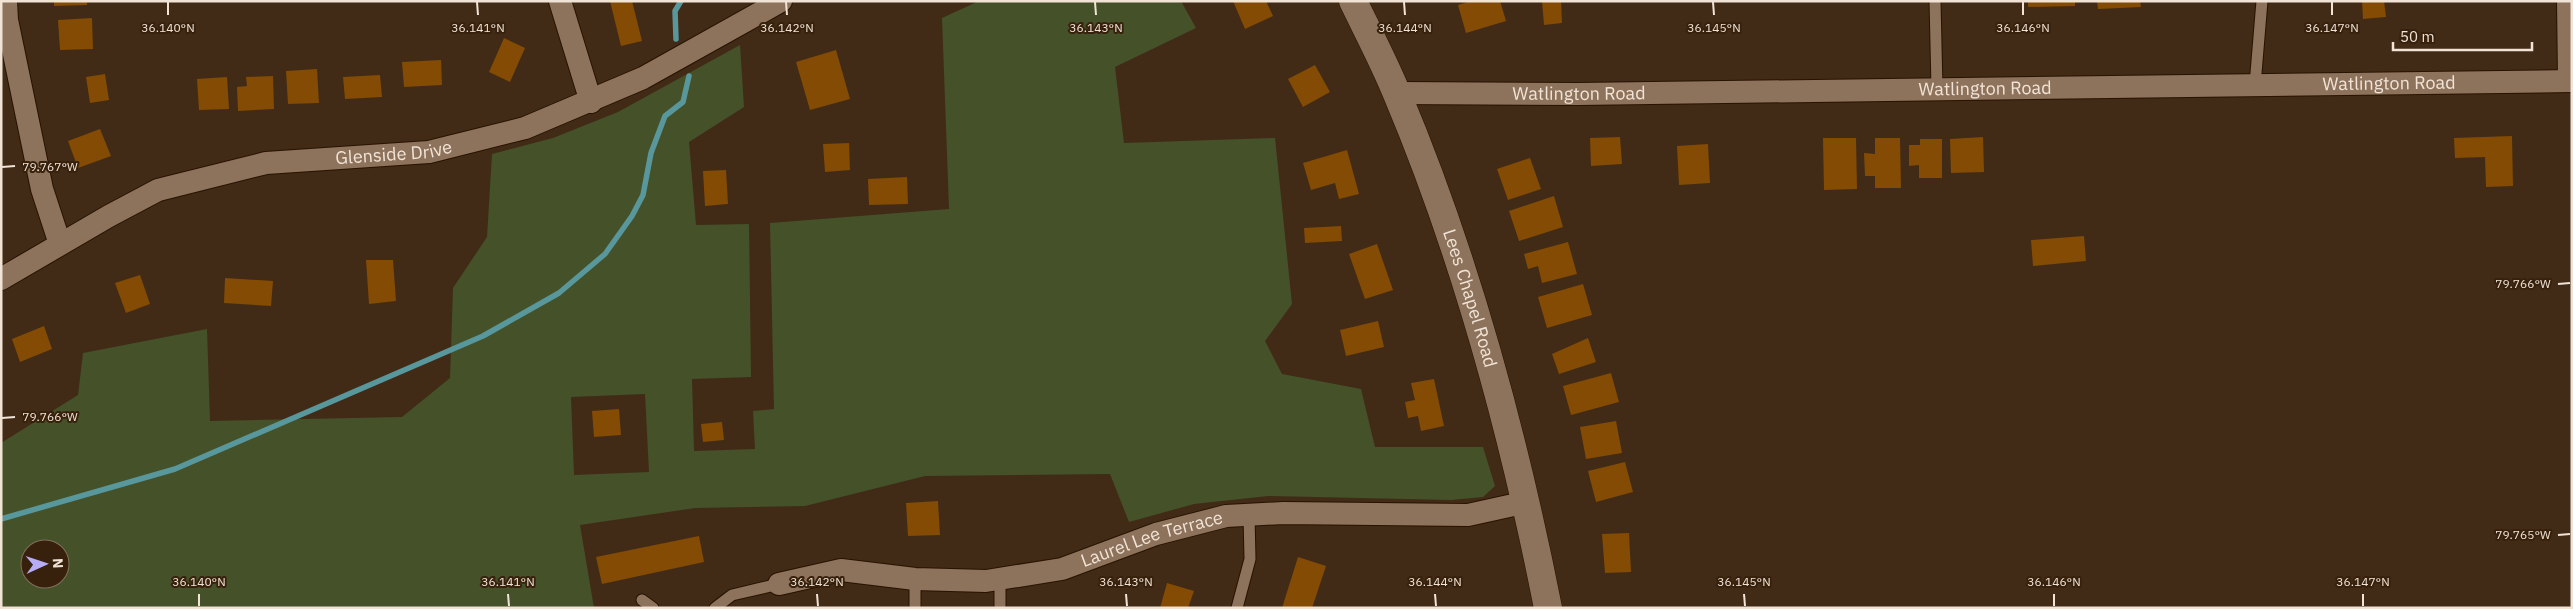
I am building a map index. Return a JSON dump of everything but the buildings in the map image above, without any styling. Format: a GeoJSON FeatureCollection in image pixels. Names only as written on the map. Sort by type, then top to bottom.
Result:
{"type":"FeatureCollection","features":[{"type":"Feature","properties":{"kind":"main road","name":"Lees Chapel Road"},"geometry":{"type":"LineString","coordinates":[[1353,1],[1397,93],[1447,227],[1485,351],[1527,502],[1548,608]]}},
{"type":"Feature","properties":{"kind":"street"},"geometry":{"type":"LineString","coordinates":[[6,1],[7,20],[42,189],[60,244]]}},
{"type":"Feature","properties":{"kind":"street"},"geometry":{"type":"LineString","coordinates":[[560,1],[591,102]]}},
{"type":"Feature","properties":{"kind":"street","name":"Glenside Drive"},"geometry":{"type":"LineString","coordinates":[[1,279],[158,190],[266,163],[429,152],[526,128],[591,102],[643,78],[781,1]]}},
{"type":"Feature","properties":{"kind":"street"},"geometry":{"type":"LineString","coordinates":[[2568,1],[2570,81]]}},
{"type":"Feature","properties":{"kind":"street","name":"Watlington Road"},"geometry":{"type":"LineString","coordinates":[[1397,93],[1578,94],[2570,81]]}},
{"type":"Feature","properties":{"kind":"street","name":"Laurel Lee Terrace"},"geometry":{"type":"LineString","coordinates":[[779,584],[841,570],[916,580],[986,580],[1062,569],[1156,534],[1226,516],[1283,513],[1468,515],[1527,502]]}},
{"type":"Feature","properties":{"kind":"lane"},"geometry":{"type":"LineString","coordinates":[[1935,1],[1937,89]]}},
{"type":"Feature","properties":{"kind":"lane"},"geometry":{"type":"LineString","coordinates":[[2255,85],[2262,1]]}},
{"type":"Feature","properties":{"kind":"lane"},"geometry":{"type":"LineString","coordinates":[[1237,608],[1250,559],[1249,515]]}},
{"type":"Feature","properties":{"kind":"lane"},"geometry":{"type":"LineString","coordinates":[[1000,578],[1000,608]]}},
{"type":"Feature","properties":{"kind":"lane"},"geometry":{"type":"LineString","coordinates":[[916,580],[916,608]]}},
{"type":"Feature","properties":{"kind":"lane"},"geometry":{"type":"LineString","coordinates":[[715,608],[732,595],[779,584]]}},
{"type":"Feature","properties":{"kind":"lane"},"geometry":{"type":"LineString","coordinates":[[642,600],[653,608]]}},
{"type":"Feature","properties":{"kind":"green space"},"geometry":{"type":"Polygon","coordinates":[[[979,1],[1181,1],[1196,28],[1115,67],[1124,143],[1275,138],[1292,304],[1265,341],[1282,374],[1361,389],[1375,447],[1483,447],[1495,486],[1483,497],[1451,500],[1268,496],[1194,504],[1129,522],[1110,474],[925,476],[805,506],[695,508],[580,525],[594,608],[1,608],[1,443],[78,395],[83,353],[207,329],[210,421],[402,417],[450,378],[453,288],[487,237],[492,154],[553,138],[618,112],[740,45],[744,107],[689,142],[696,225],[749,224],[751,377],[692,379],[694,451],[755,449],[753,411],[774,409],[770,223],[949,209],[942,18],[979,1]],[[645,394],[571,397],[574,475],[649,472],[645,394]]]}},
{"type":"Feature","properties":{"kind":"waterway"},"geometry":{"type":"LineString","coordinates":[[676,39],[675,11],[681,1]]}},
{"type":"Feature","properties":{"kind":"waterway"},"geometry":{"type":"LineString","coordinates":[[1,519],[175,469],[483,336],[559,293],[605,254],[632,216],[643,195],[651,153],[665,116],[683,102],[689,76]]}}]}
